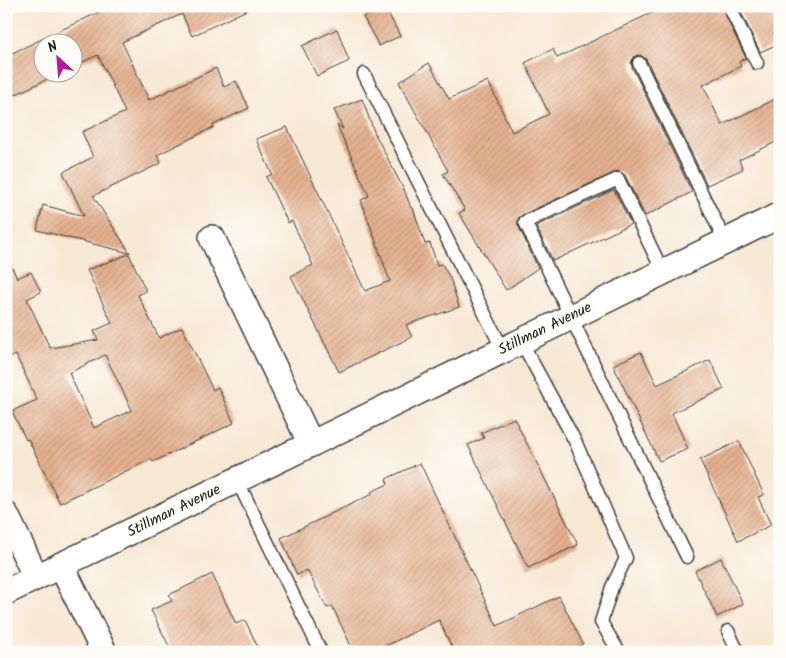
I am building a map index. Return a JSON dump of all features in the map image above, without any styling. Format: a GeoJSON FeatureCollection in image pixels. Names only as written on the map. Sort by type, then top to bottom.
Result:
{"type":"FeatureCollection","features":[{"type":"Feature","properties":{"kind":"street","name":"Stillman Avenue"},"geometry":{"type":"LineString","coordinates":[[6,592],[726,241],[779,217]]}},
{"type":"Feature","properties":{"kind":"street"},"geometry":{"type":"LineString","coordinates":[[212,238],[311,444]]}},
{"type":"Feature","properties":{"kind":"street"},"geometry":{"type":"LineString","coordinates":[[6,515],[36,577]]}},
{"type":"Feature","properties":{"kind":"street"},"geometry":{"type":"LineString","coordinates":[[61,565],[104,652]]}},
{"type":"Feature","properties":{"kind":"lane"},"geometry":{"type":"LineString","coordinates":[[729,6],[757,63]]}},
{"type":"Feature","properties":{"kind":"lane"},"geometry":{"type":"LineString","coordinates":[[639,63],[726,241]]}},
{"type":"Feature","properties":{"kind":"lane"},"geometry":{"type":"LineString","coordinates":[[364,74],[512,346],[575,441],[626,558],[612,588],[601,622],[619,652]]}},
{"type":"Feature","properties":{"kind":"lane"},"geometry":{"type":"LineString","coordinates":[[663,272],[618,179],[526,222],[687,557]]}},
{"type":"Feature","properties":{"kind":"lane"},"geometry":{"type":"LineString","coordinates":[[237,480],[321,652]]}},
{"type":"Feature","properties":{"kind":"lane"},"geometry":{"type":"LineString","coordinates":[[728,631],[738,652]]}},
{"type":"Feature","properties":{"kind":"building"},"geometry":{"type":"Polygon","coordinates":[[[112,6],[255,6],[192,36],[182,14],[122,42],[149,100],[216,68],[224,87],[236,81],[249,108],[157,155],[161,163],[93,196],[130,253],[37,230],[43,205],[84,216],[63,172],[93,157],[82,132],[125,112],[98,55],[82,62],[82,32],[57,32],[112,6]]]}},
{"type":"Feature","properties":{"kind":"building"},"geometry":{"type":"Polygon","coordinates":[[[666,6],[721,6],[746,58],[739,62],[741,66],[703,85],[722,125],[780,97],[780,140],[739,160],[743,169],[707,185],[646,59],[640,55],[635,56],[631,62],[632,67],[692,192],[645,216],[625,175],[618,171],[522,215],[518,218],[518,225],[538,268],[506,290],[459,213],[465,210],[443,174],[448,171],[399,82],[429,63],[449,99],[488,81],[512,132],[549,114],[525,63],[553,49],[557,58],[666,6]]]}},
{"type":"Feature","properties":{"kind":"building"},"geometry":{"type":"Polygon","coordinates":[[[738,6],[780,6],[780,43],[760,52],[738,6]]]}},
{"type":"Feature","properties":{"kind":"building"},"geometry":{"type":"Polygon","coordinates":[[[385,7],[400,36],[379,46],[363,17],[385,7]]]}},
{"type":"Feature","properties":{"kind":"building"},"geometry":{"type":"Polygon","coordinates":[[[337,29],[349,61],[317,76],[302,46],[337,29]]]}},
{"type":"Feature","properties":{"kind":"building"},"geometry":{"type":"Polygon","coordinates":[[[32,44],[32,82],[41,82],[6,99],[6,56],[32,44]]]}},
{"type":"Feature","properties":{"kind":"building"},"geometry":{"type":"Polygon","coordinates":[[[362,99],[375,134],[405,192],[411,208],[413,208],[425,244],[430,243],[437,265],[442,264],[450,278],[459,307],[406,325],[412,337],[339,372],[291,276],[313,265],[292,221],[288,223],[266,177],[272,174],[256,139],[287,127],[365,291],[390,281],[361,200],[369,196],[337,125],[343,129],[334,110],[362,99]]]}},
{"type":"Feature","properties":{"kind":"building"},"geometry":{"type":"Polygon","coordinates":[[[614,190],[631,224],[553,261],[536,226],[614,190]]]}},
{"type":"Feature","properties":{"kind":"building"},"geometry":{"type":"Polygon","coordinates":[[[129,254],[146,291],[138,295],[159,338],[182,327],[213,390],[218,387],[234,423],[153,462],[151,459],[60,503],[12,411],[37,400],[16,355],[6,359],[6,255],[17,278],[31,272],[41,292],[27,299],[50,348],[98,340],[94,331],[112,323],[87,270],[129,254]],[[105,355],[69,373],[94,428],[132,410],[105,355]]]}},
{"type":"Feature","properties":{"kind":"building"},"geometry":{"type":"Polygon","coordinates":[[[641,352],[657,385],[710,360],[724,389],[672,413],[688,449],[659,461],[613,365],[641,352]]]}},
{"type":"Feature","properties":{"kind":"building"},"geometry":{"type":"Polygon","coordinates":[[[514,418],[578,545],[528,568],[468,445],[484,438],[481,433],[514,418]]]}},
{"type":"Feature","properties":{"kind":"building"},"geometry":{"type":"Polygon","coordinates":[[[739,441],[764,495],[758,497],[771,525],[738,541],[700,460],[739,441]]]}},
{"type":"Feature","properties":{"kind":"building"},"geometry":{"type":"Polygon","coordinates":[[[420,463],[497,626],[559,596],[583,644],[568,652],[454,652],[439,620],[373,652],[354,652],[332,606],[327,608],[307,570],[297,575],[281,538],[372,494],[371,492],[388,484],[386,479],[420,463]]]}},
{"type":"Feature","properties":{"kind":"building"},"geometry":{"type":"Polygon","coordinates":[[[721,558],[743,604],[717,617],[695,571],[721,558]]]}},
{"type":"Feature","properties":{"kind":"building"},"geometry":{"type":"Polygon","coordinates":[[[212,574],[236,624],[245,620],[260,652],[172,652],[151,610],[172,601],[169,595],[212,574]]]}}]}
